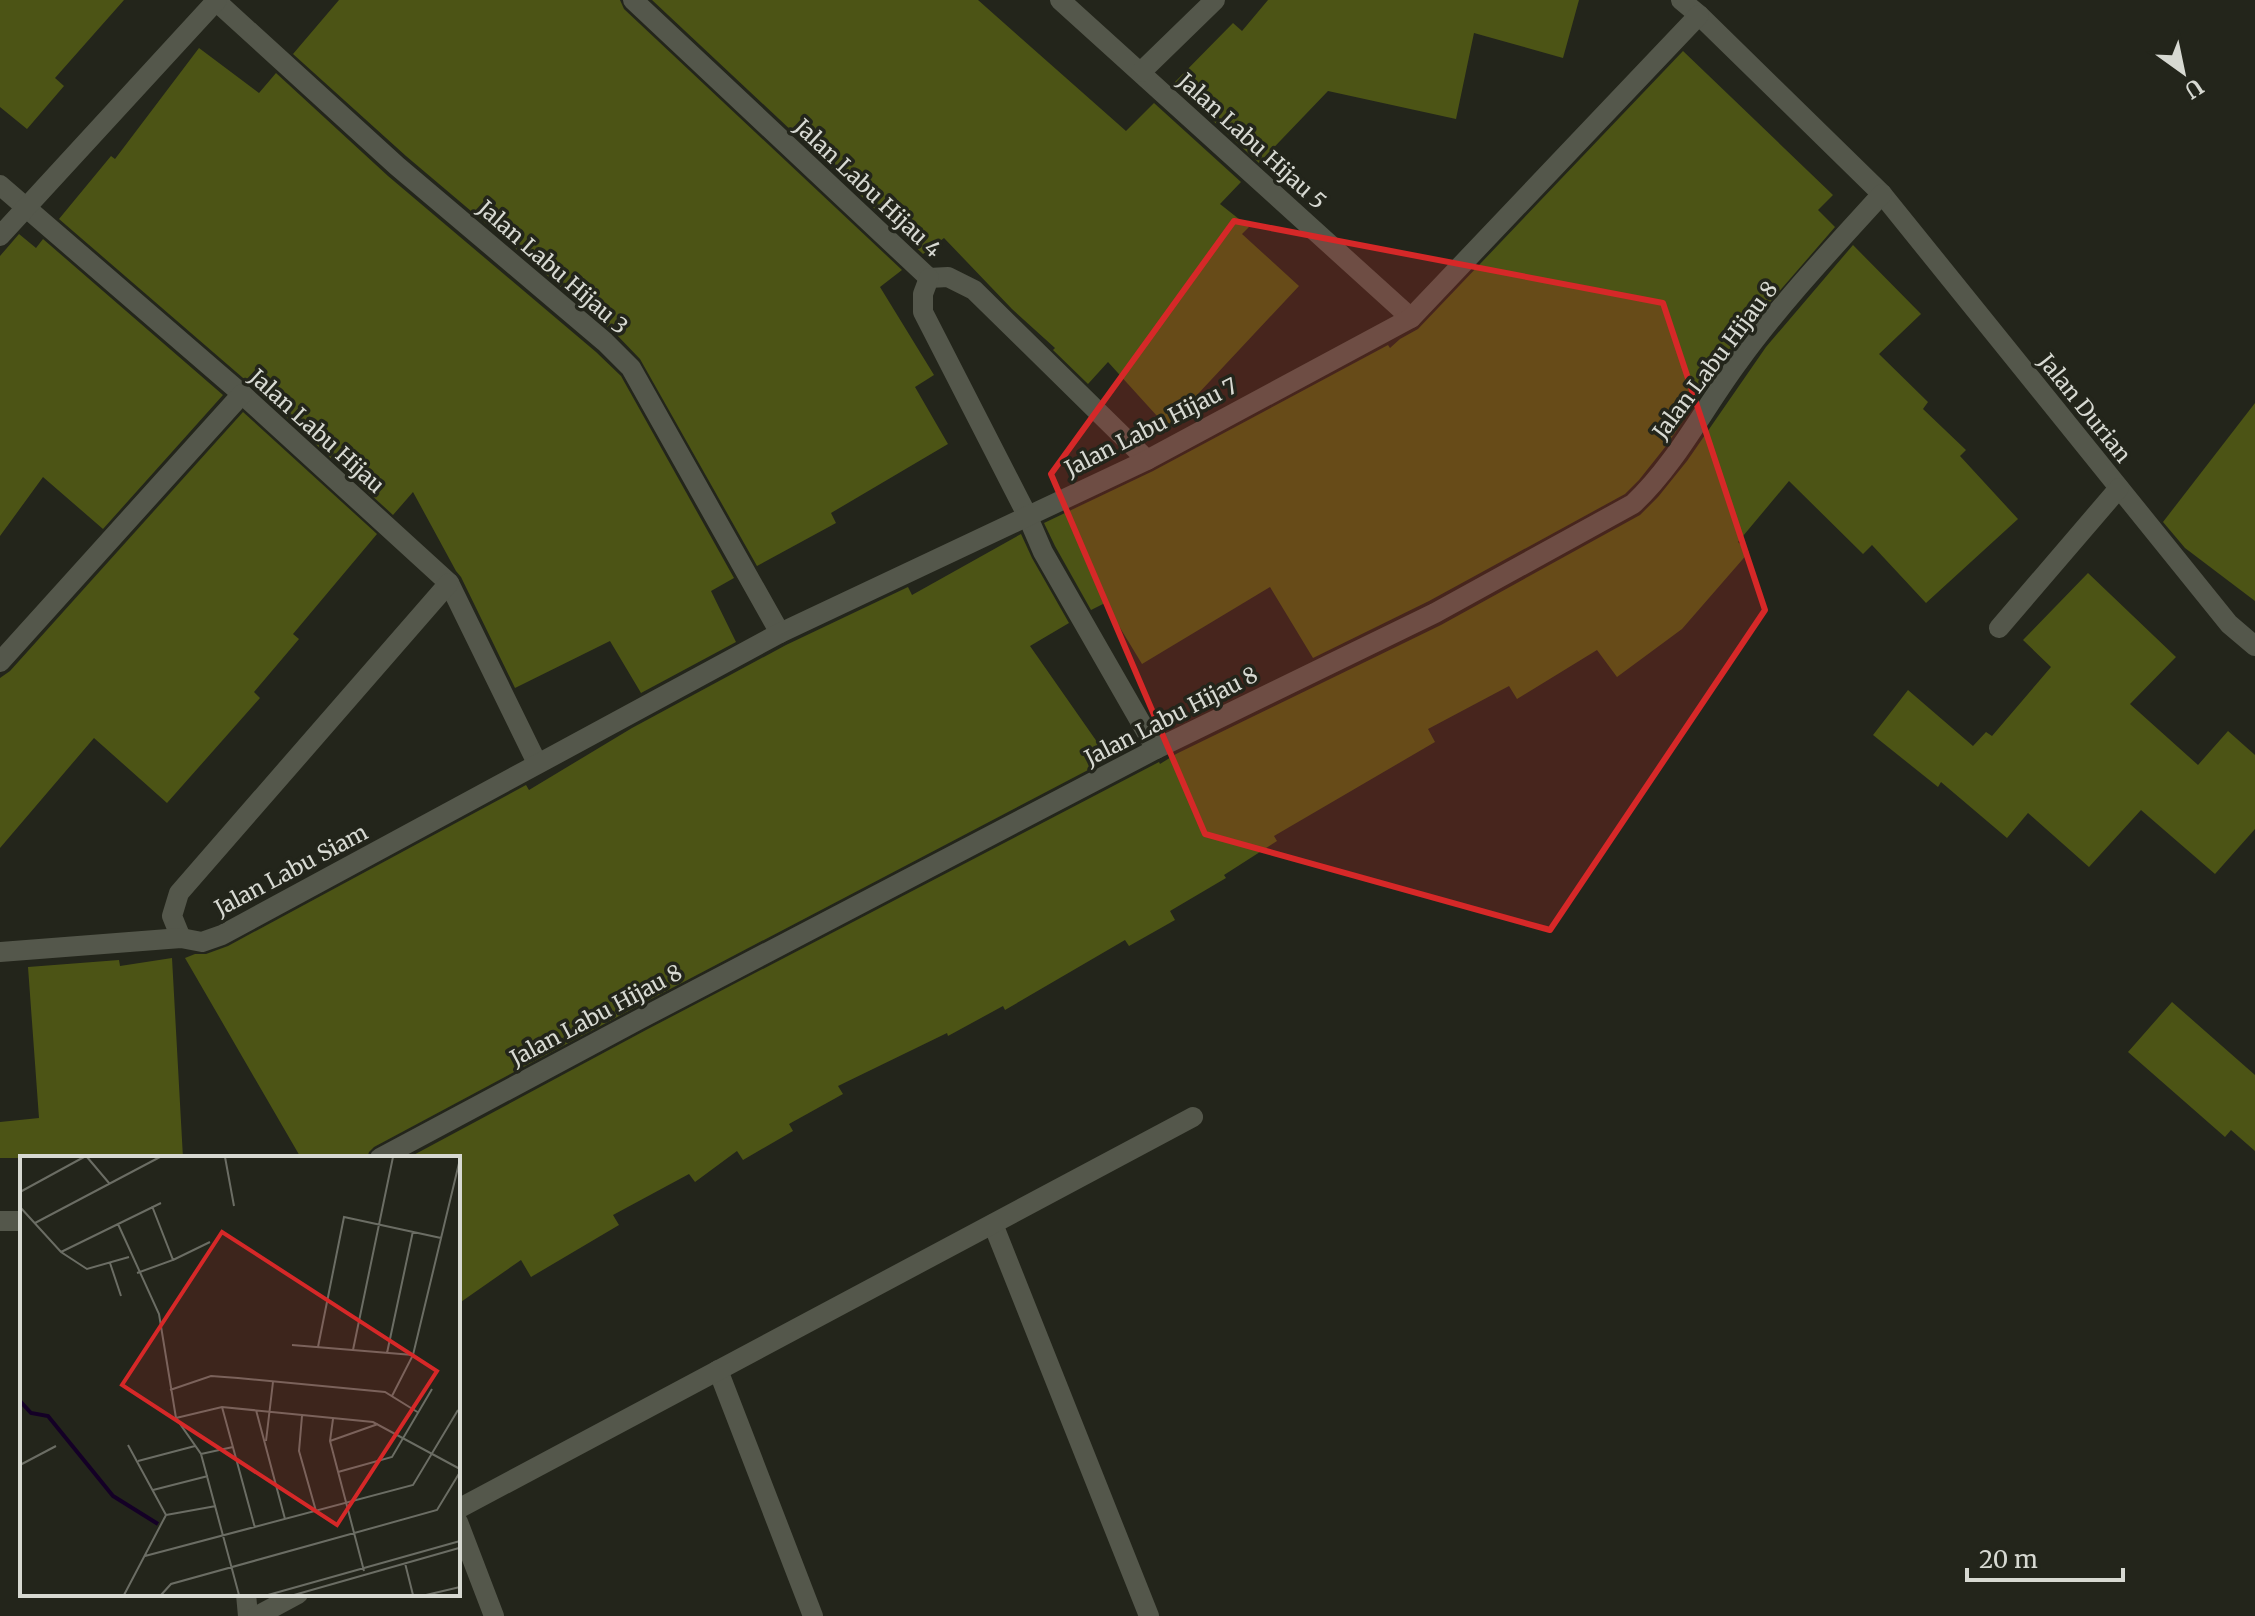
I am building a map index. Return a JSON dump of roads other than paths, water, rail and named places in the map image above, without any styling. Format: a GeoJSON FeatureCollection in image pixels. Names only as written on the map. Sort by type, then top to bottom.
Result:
{"type":"FeatureCollection","features":[{"type":"Feature","properties":{"kind":"street","name":"Jalan Labu Hijau 4"},"geometry":{"type":"LineString","coordinates":[[633,0],[929,278],[948,277],[974,290],[1147,460]]}},
{"type":"Feature","properties":{"kind":"street","name":"Jalan Labu Hijau 5"},"geometry":{"type":"LineString","coordinates":[[1060,0],[1411,318]]}},
{"type":"Feature","properties":{"kind":"street"},"geometry":{"type":"LineString","coordinates":[[1141,72],[1215,0]]}},
{"type":"Feature","properties":{"kind":"street","name":"Jalan Durian"},"geometry":{"type":"LineString","coordinates":[[1681,0],[1882,194],[2229,624],[2255,646]]}},
{"type":"Feature","properties":{"kind":"street"},"geometry":{"type":"LineString","coordinates":[[0,236],[216,1]]}},
{"type":"Feature","properties":{"kind":"street","name":"Jalan Labu Hijau 3"},"geometry":{"type":"LineString","coordinates":[[216,1],[397,166],[605,342],[631,368],[780,633]]}},
{"type":"Feature","properties":{"kind":"street","name":"Jalan Labu Hijau 7"},"geometry":{"type":"LineString","coordinates":[[537,763],[780,633],[1147,460],[1411,318],[1699,15]]}},
{"type":"Feature","properties":{"kind":"street","name":"Jalan Labu Hijau"},"geometry":{"type":"LineString","coordinates":[[0,185],[242,394],[449,583],[537,763]]}},
{"type":"Feature","properties":{"kind":"street","name":"Jalan Labu Hijau 8"},"geometry":{"type":"LineString","coordinates":[[384,1156],[1156,749],[1435,613],[1633,504],[1656,481],[1763,330],[1882,194]]}},
{"type":"Feature","properties":{"kind":"street"},"geometry":{"type":"LineString","coordinates":[[929,278],[923,294],[923,312],[1043,552],[1156,749]]}},
{"type":"Feature","properties":{"kind":"street"},"geometry":{"type":"LineString","coordinates":[[0,662],[242,394]]}},
{"type":"Feature","properties":{"kind":"street"},"geometry":{"type":"LineString","coordinates":[[1999,628],[2119,488]]}},
{"type":"Feature","properties":{"kind":"street"},"geometry":{"type":"LineString","coordinates":[[181,938],[172,916],[179,893],[449,583]]}},
{"type":"Feature","properties":{"kind":"street","name":"Jalan Labu Siam"},"geometry":{"type":"LineString","coordinates":[[0,952],[181,938],[202,942],[222,935],[537,763]]}},
{"type":"Feature","properties":{"kind":"street"},"geometry":{"type":"LineString","coordinates":[[460,1508],[1193,1117]]}},
{"type":"Feature","properties":{"kind":"street"},"geometry":{"type":"LineString","coordinates":[[993,1224],[1149,1616]]}},
{"type":"Feature","properties":{"kind":"street"},"geometry":{"type":"LineString","coordinates":[[718,1370],[813,1616]]}},
{"type":"Feature","properties":{"kind":"street"},"geometry":{"type":"LineString","coordinates":[[460,1527],[494,1616]]}},
{"type":"Feature","properties":{"kind":"street"},"geometry":{"type":"LineString","coordinates":[[246,1596],[248,1616]]}},
{"type":"Feature","properties":{"kind":"street"},"geometry":{"type":"LineString","coordinates":[[257,1616],[294,1596]]}}]}
